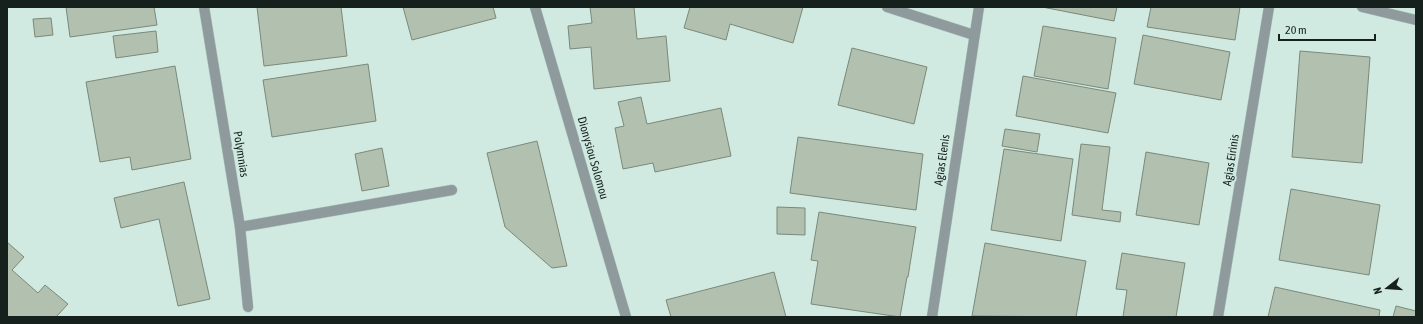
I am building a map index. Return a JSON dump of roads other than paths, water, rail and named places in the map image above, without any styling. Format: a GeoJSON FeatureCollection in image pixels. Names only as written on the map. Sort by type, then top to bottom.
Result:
{"type":"FeatureCollection","features":[{"type":"Feature","properties":{"kind":"street","name":"Polymnias"},"geometry":{"type":"LineString","coordinates":[[204,7],[240,227],[248,307]]}},
{"type":"Feature","properties":{"kind":"street","name":"Dionysiou Solomou"},"geometry":{"type":"LineString","coordinates":[[535,7],[626,317]]}},
{"type":"Feature","properties":{"kind":"street"},"geometry":{"type":"LineString","coordinates":[[887,7],[974,35]]}},
{"type":"Feature","properties":{"kind":"street","name":"Agias Elenis"},"geometry":{"type":"LineString","coordinates":[[932,317],[979,7]]}},
{"type":"Feature","properties":{"kind":"street","name":"Agias Eirinis"},"geometry":{"type":"LineString","coordinates":[[1218,317],[1269,7]]}},
{"type":"Feature","properties":{"kind":"street"},"geometry":{"type":"LineString","coordinates":[[1362,7],[1416,20]]}},
{"type":"Feature","properties":{"kind":"street"},"geometry":{"type":"LineString","coordinates":[[240,227],[452,190]]}}]}
